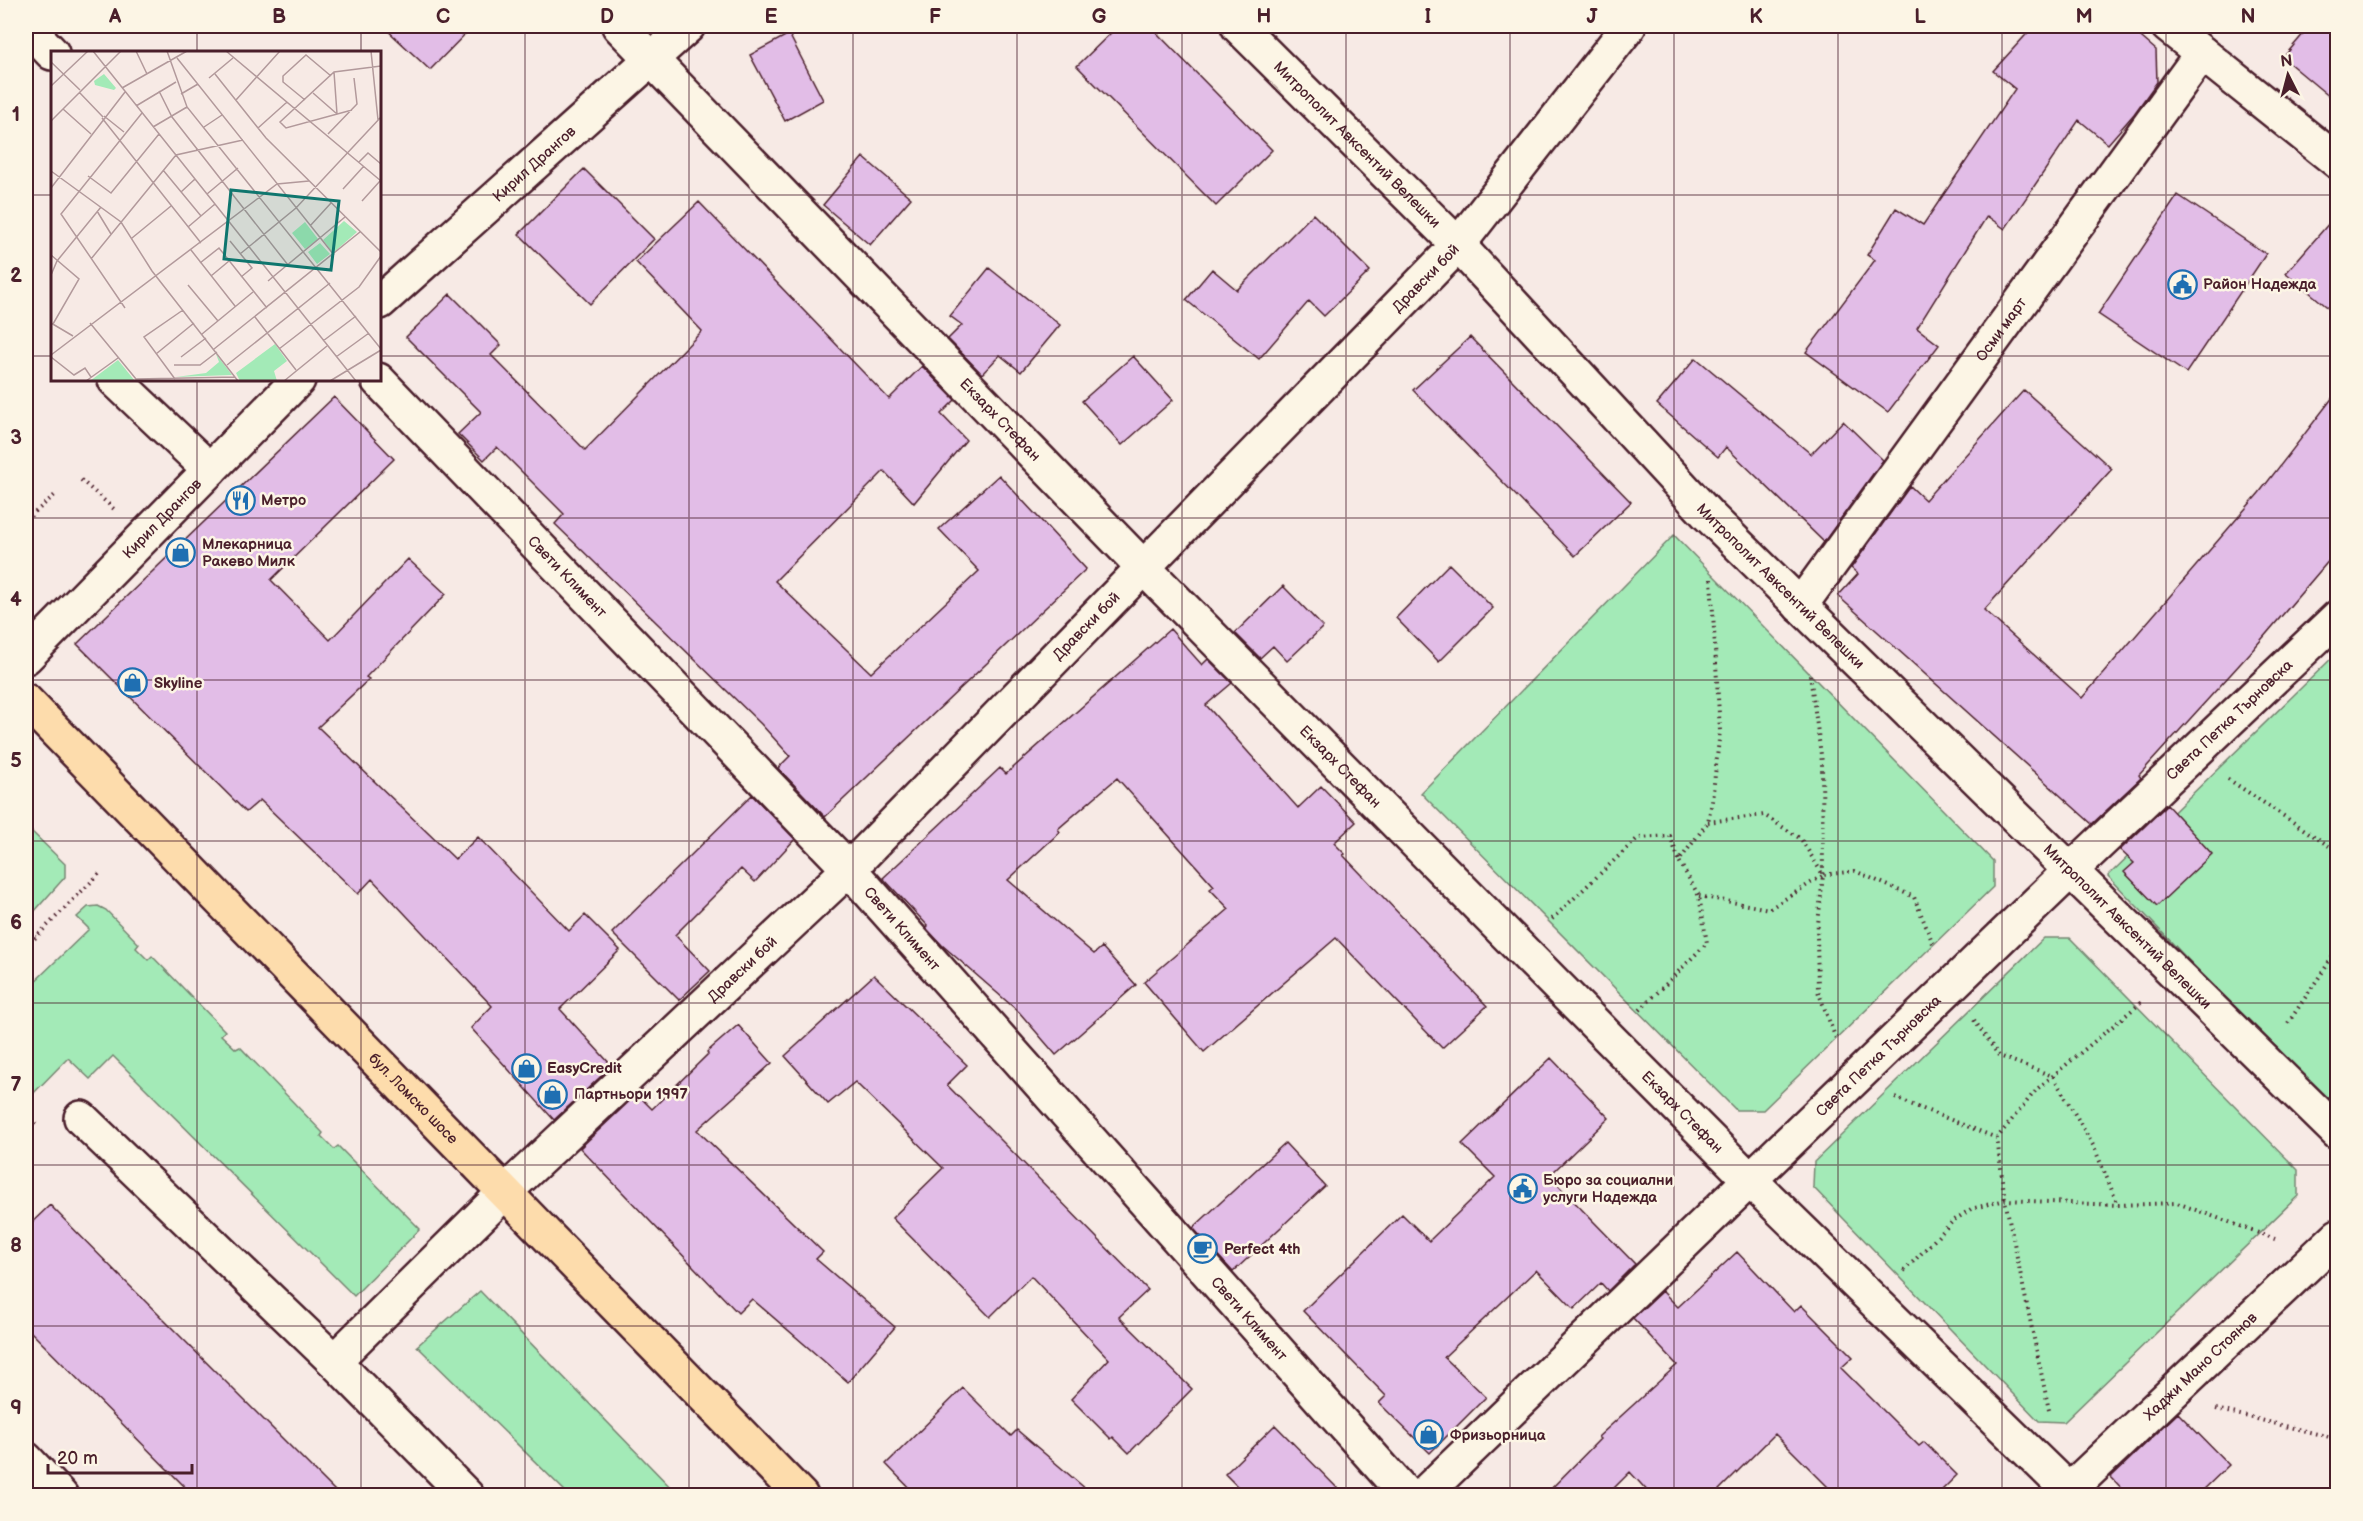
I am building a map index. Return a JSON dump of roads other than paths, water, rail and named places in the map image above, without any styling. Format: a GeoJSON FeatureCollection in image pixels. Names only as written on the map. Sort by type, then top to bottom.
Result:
{"type":"FeatureCollection","features":[{"type":"Feature","properties":{"kind":"main road","name":"бул. Ломско шосе"},"geometry":{"type":"LineString","coordinates":[[26,701],[801,1496]]}},
{"type":"Feature","properties":{"kind":"street"},"geometry":{"type":"LineString","coordinates":[[26,26],[51,52]]}},
{"type":"Feature","properties":{"kind":"street","name":"Екзарх Стефан"},"geometry":{"type":"LineString","coordinates":[[619,26],[1142,566],[1750,1180],[2068,1494]]}},
{"type":"Feature","properties":{"kind":"street","name":"Кирил Дрангов"},"geometry":{"type":"LineString","coordinates":[[381,301],[688,26]]}},
{"type":"Feature","properties":{"kind":"street","name":"Митрополит Авксентий Велешки"},"geometry":{"type":"LineString","coordinates":[[1238,26],[1458,245],[1708,515],[2337,1133]]}},
{"type":"Feature","properties":{"kind":"street","name":"Дравски бой"},"geometry":{"type":"LineString","coordinates":[[334,1362],[505,1192],[849,869],[1142,566],[1458,245],[1629,26]]}},
{"type":"Feature","properties":{"kind":"street"},"geometry":{"type":"LineString","coordinates":[[2168,26],[2337,162]]}},
{"type":"Feature","properties":{"kind":"street","name":"Осми март"},"geometry":{"type":"LineString","coordinates":[[1800,606],[2202,53]]}},
{"type":"Feature","properties":{"kind":"street"},"geometry":{"type":"LineString","coordinates":[[116,381],[210,470]]}},
{"type":"Feature","properties":{"kind":"street","name":"Кирил Дрангов"},"geometry":{"type":"LineString","coordinates":[[26,657],[297,381]]}},
{"type":"Feature","properties":{"kind":"street","name":"Свети Климент"},"geometry":{"type":"LineString","coordinates":[[379,381],[849,869],[1407,1496]]}},
{"type":"Feature","properties":{"kind":"street","name":"Света Петка Търновска"},"geometry":{"type":"LineString","coordinates":[[1422,1496],[2071,870],[2337,617]]}},
{"type":"Feature","properties":{"kind":"street"},"geometry":{"type":"LineString","coordinates":[[81,1118],[334,1362],[467,1496]]}},
{"type":"Feature","properties":{"kind":"street","name":"Хаджи Мано Стоянов"},"geometry":{"type":"LineString","coordinates":[[2068,1494],[2327,1245]]}},
{"type":"Feature","properties":{"kind":"street"},"geometry":{"type":"LineString","coordinates":[[26,1459],[61,1496]]}},
{"type":"Feature","properties":{"kind":"place","name":"Район Надежда"},"geometry":{"type":"Point","coordinates":[2182,284]}},
{"type":"Feature","properties":{"kind":"place","name":"Метро"},"geometry":{"type":"Point","coordinates":[240,500]}},
{"type":"Feature","properties":{"kind":"place","name":"Млекарница Ракево Милк"},"geometry":{"type":"Point","coordinates":[181,553]}},
{"type":"Feature","properties":{"kind":"place","name":"Skyline"},"geometry":{"type":"Point","coordinates":[133,683]}},
{"type":"Feature","properties":{"kind":"place","name":"EasyCredit"},"geometry":{"type":"Point","coordinates":[526,1068]}},
{"type":"Feature","properties":{"kind":"place","name":"Партньори 1997"},"geometry":{"type":"Point","coordinates":[553,1094]}},
{"type":"Feature","properties":{"kind":"place","name":"Бюро за социални услуги Надежда"},"geometry":{"type":"Point","coordinates":[1522,1189]}},
{"type":"Feature","properties":{"kind":"place","name":"Perfect 4th"},"geometry":{"type":"Point","coordinates":[1203,1249]}},
{"type":"Feature","properties":{"kind":"place","name":"Фризьорница"},"geometry":{"type":"Point","coordinates":[1429,1435]}}]}
